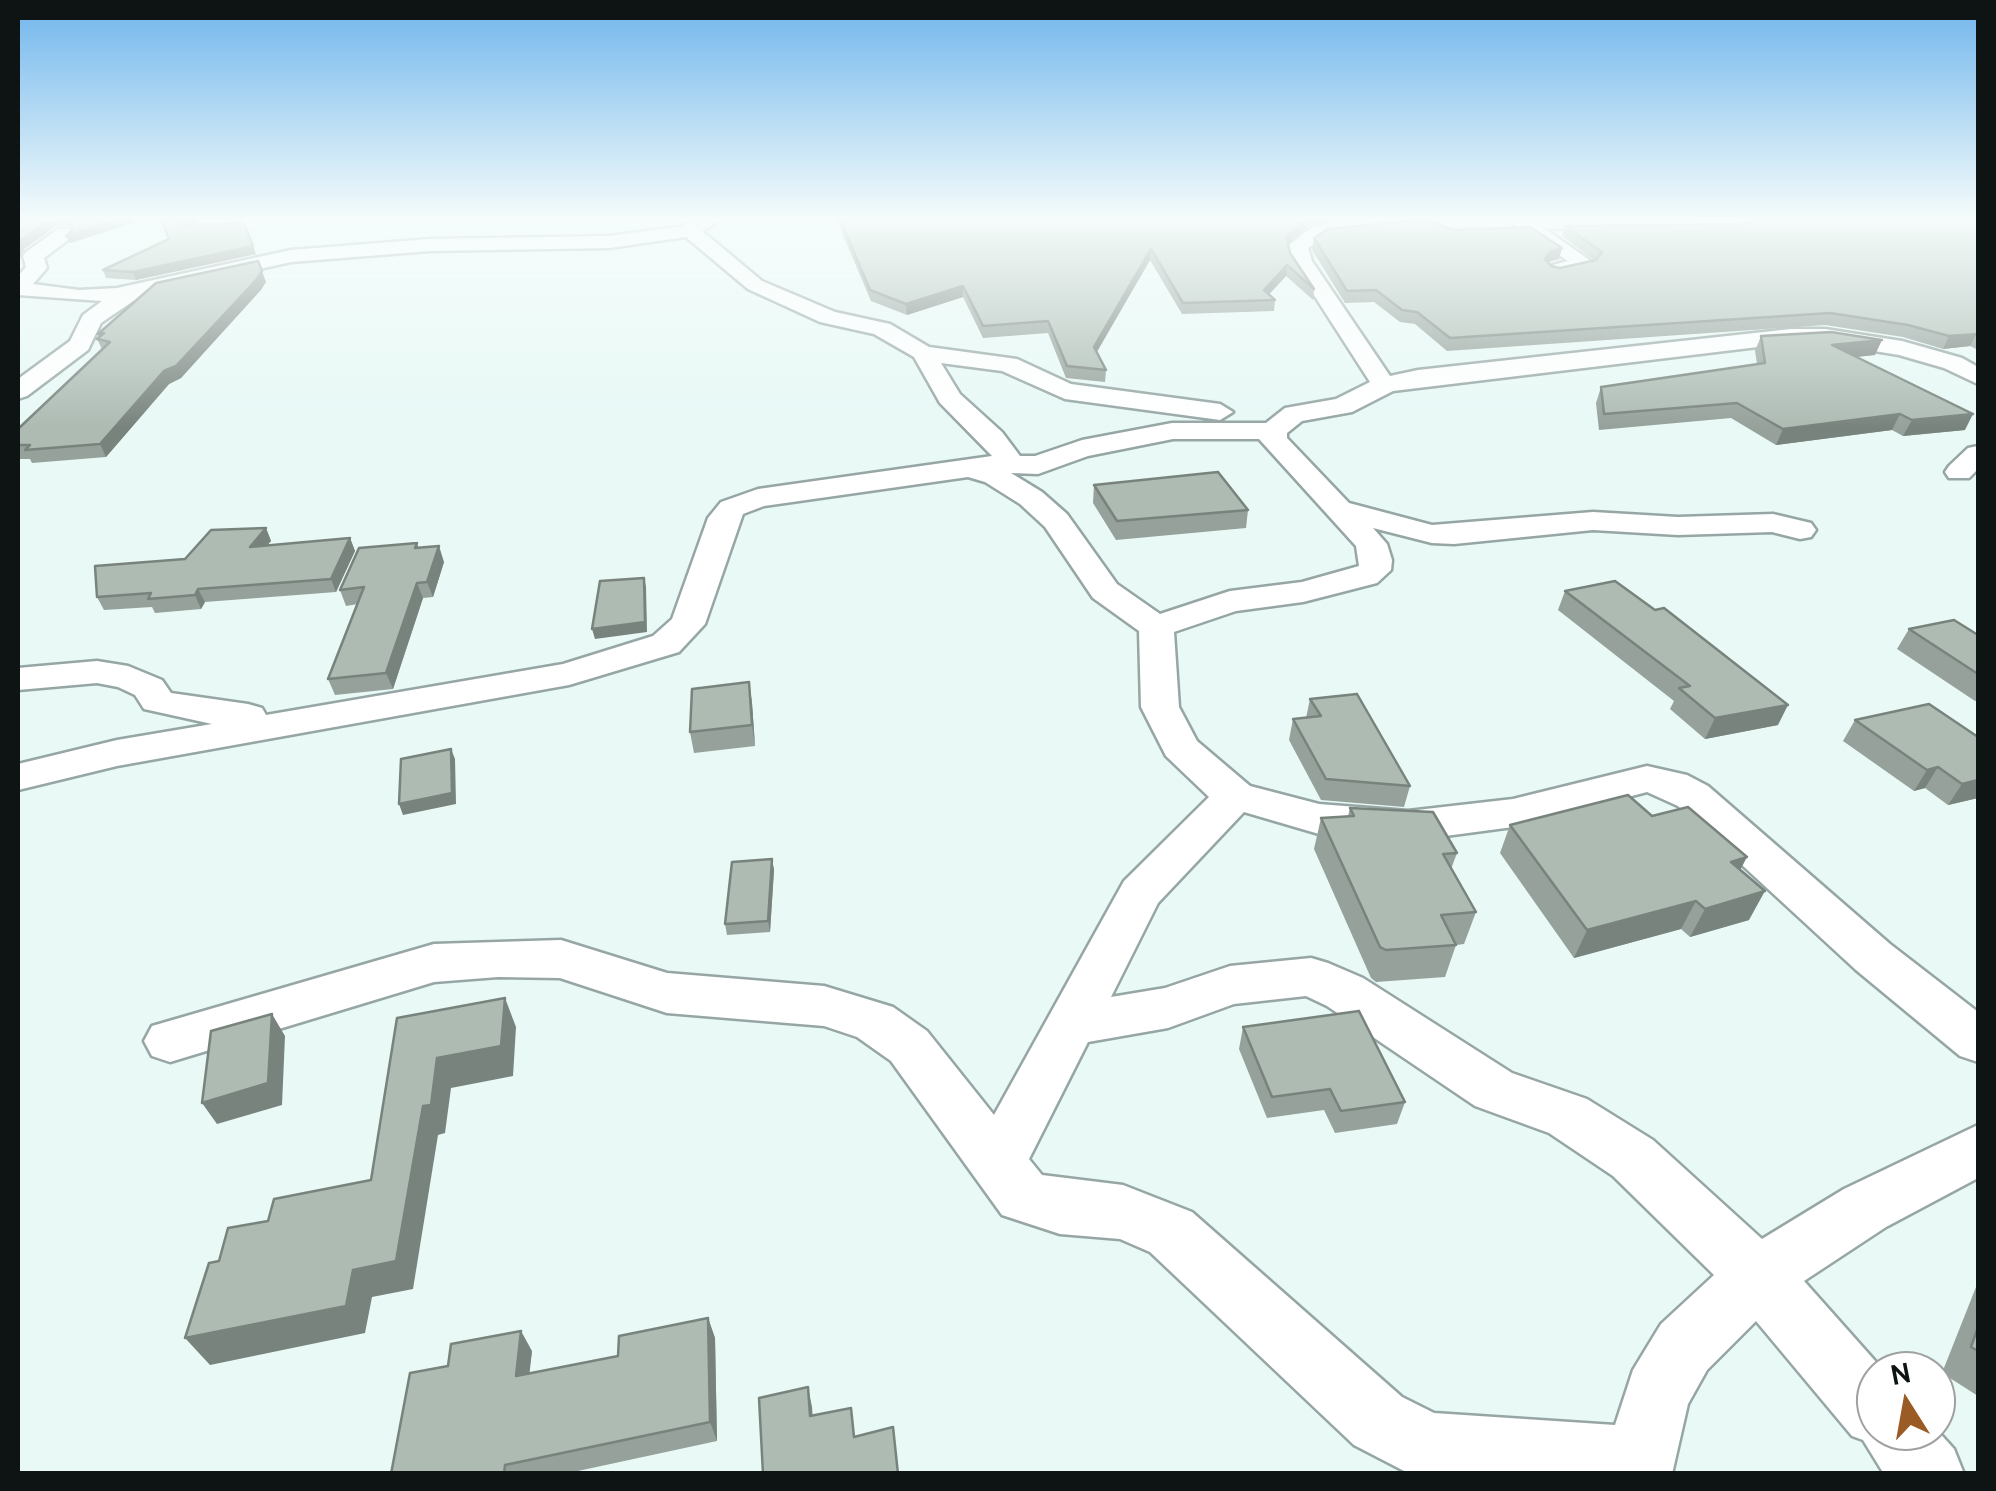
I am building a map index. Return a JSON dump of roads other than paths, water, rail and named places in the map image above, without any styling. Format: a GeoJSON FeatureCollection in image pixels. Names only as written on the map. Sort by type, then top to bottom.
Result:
{"type":"FeatureCollection","features":[{"type":"Feature","properties":{"kind":"street"},"geometry":{"type":"LineString","coordinates":[[18,289],[79,296],[150,289]]}},
{"type":"Feature","properties":{"kind":"street"},"geometry":{"type":"LineString","coordinates":[[761,289],[828,317],[882,329],[923,353],[1008,364],[1064,391],[1226,412],[1275,425]]}},
{"type":"Feature","properties":{"kind":"street"},"geometry":{"type":"LineString","coordinates":[[1320,289],[1384,385]]}},
{"type":"Feature","properties":{"kind":"street"},"geometry":{"type":"LineString","coordinates":[[18,391],[80,345],[92,320],[102,310],[134,292]]}},
{"type":"Feature","properties":{"kind":"street"},"geometry":{"type":"LineString","coordinates":[[18,777],[116,753],[292,720],[334,717],[569,674],[666,644],[688,624],[707,577],[722,518],[732,508],[758,498],[1011,463],[1038,465],[1082,448],[1141,440],[1172,431],[1275,425],[1343,406],[1384,385],[1418,376],[1791,336],[1825,336],[1902,348],[1953,363],[1978,377]]}},
{"type":"Feature","properties":{"kind":"street"},"geometry":{"type":"LineString","coordinates":[[923,353],[950,398],[968,420],[992,438],[1011,463]]}},
{"type":"Feature","properties":{"kind":"street"},"geometry":{"type":"LineString","coordinates":[[1226,412],[1275,425]]}},
{"type":"Feature","properties":{"kind":"street"},"geometry":{"type":"LineString","coordinates":[[1156,627],[1230,601],[1303,592],[1375,570],[1371,544],[1273,440],[1275,425]]}},
{"type":"Feature","properties":{"kind":"street"},"geometry":{"type":"LineString","coordinates":[[966,470],[993,474],[1031,498],[1056,521],[1105,591],[1156,627]]}},
{"type":"Feature","properties":{"kind":"street"},"geometry":{"type":"LineString","coordinates":[[1344,511],[1432,534],[1454,535],[1593,521],[1641,525],[1773,523],[1800,530]]}},
{"type":"Feature","properties":{"kind":"street"},"geometry":{"type":"LineString","coordinates":[[1156,627],[1160,707],[1180,747],[1206,775],[1235,796],[1319,819],[1408,826],[1514,814],[1628,781],[1648,779],[1672,785],[1704,805],[1873,957],[1978,1041]]}},
{"type":"Feature","properties":{"kind":"street"},"geometry":{"type":"LineString","coordinates":[[18,679],[96,672],[128,676],[149,688],[156,702],[292,720]]}},
{"type":"Feature","properties":{"kind":"street"},"geometry":{"type":"LineString","coordinates":[[998,1166],[1026,1105],[1073,1024],[1140,893],[1235,796]]}},
{"type":"Feature","properties":{"kind":"street"},"geometry":{"type":"LineString","coordinates":[[170,1042],[434,963],[498,958],[560,960],[668,992],[824,1006],[875,1022],[909,1046],[1023,1196],[1060,1207],[1123,1212],[1171,1232],[1378,1421],[1429,1448],[1639,1467],[1657,1394],[1684,1347],[1758,1276],[1866,1208],[1978,1150]]}},
{"type":"Feature","properties":{"kind":"street"},"geometry":{"type":"LineString","coordinates":[[1073,1024],[1168,1008],[1230,985],[1312,977],[1345,992],[1494,1090],[1568,1116],[1633,1158],[1758,1276],[1856,1389]]}},
{"type":"Feature","properties":{"kind":"street"},"geometry":{"type":"LineString","coordinates":[[1910,1451],[1928,1474]]}}]}
